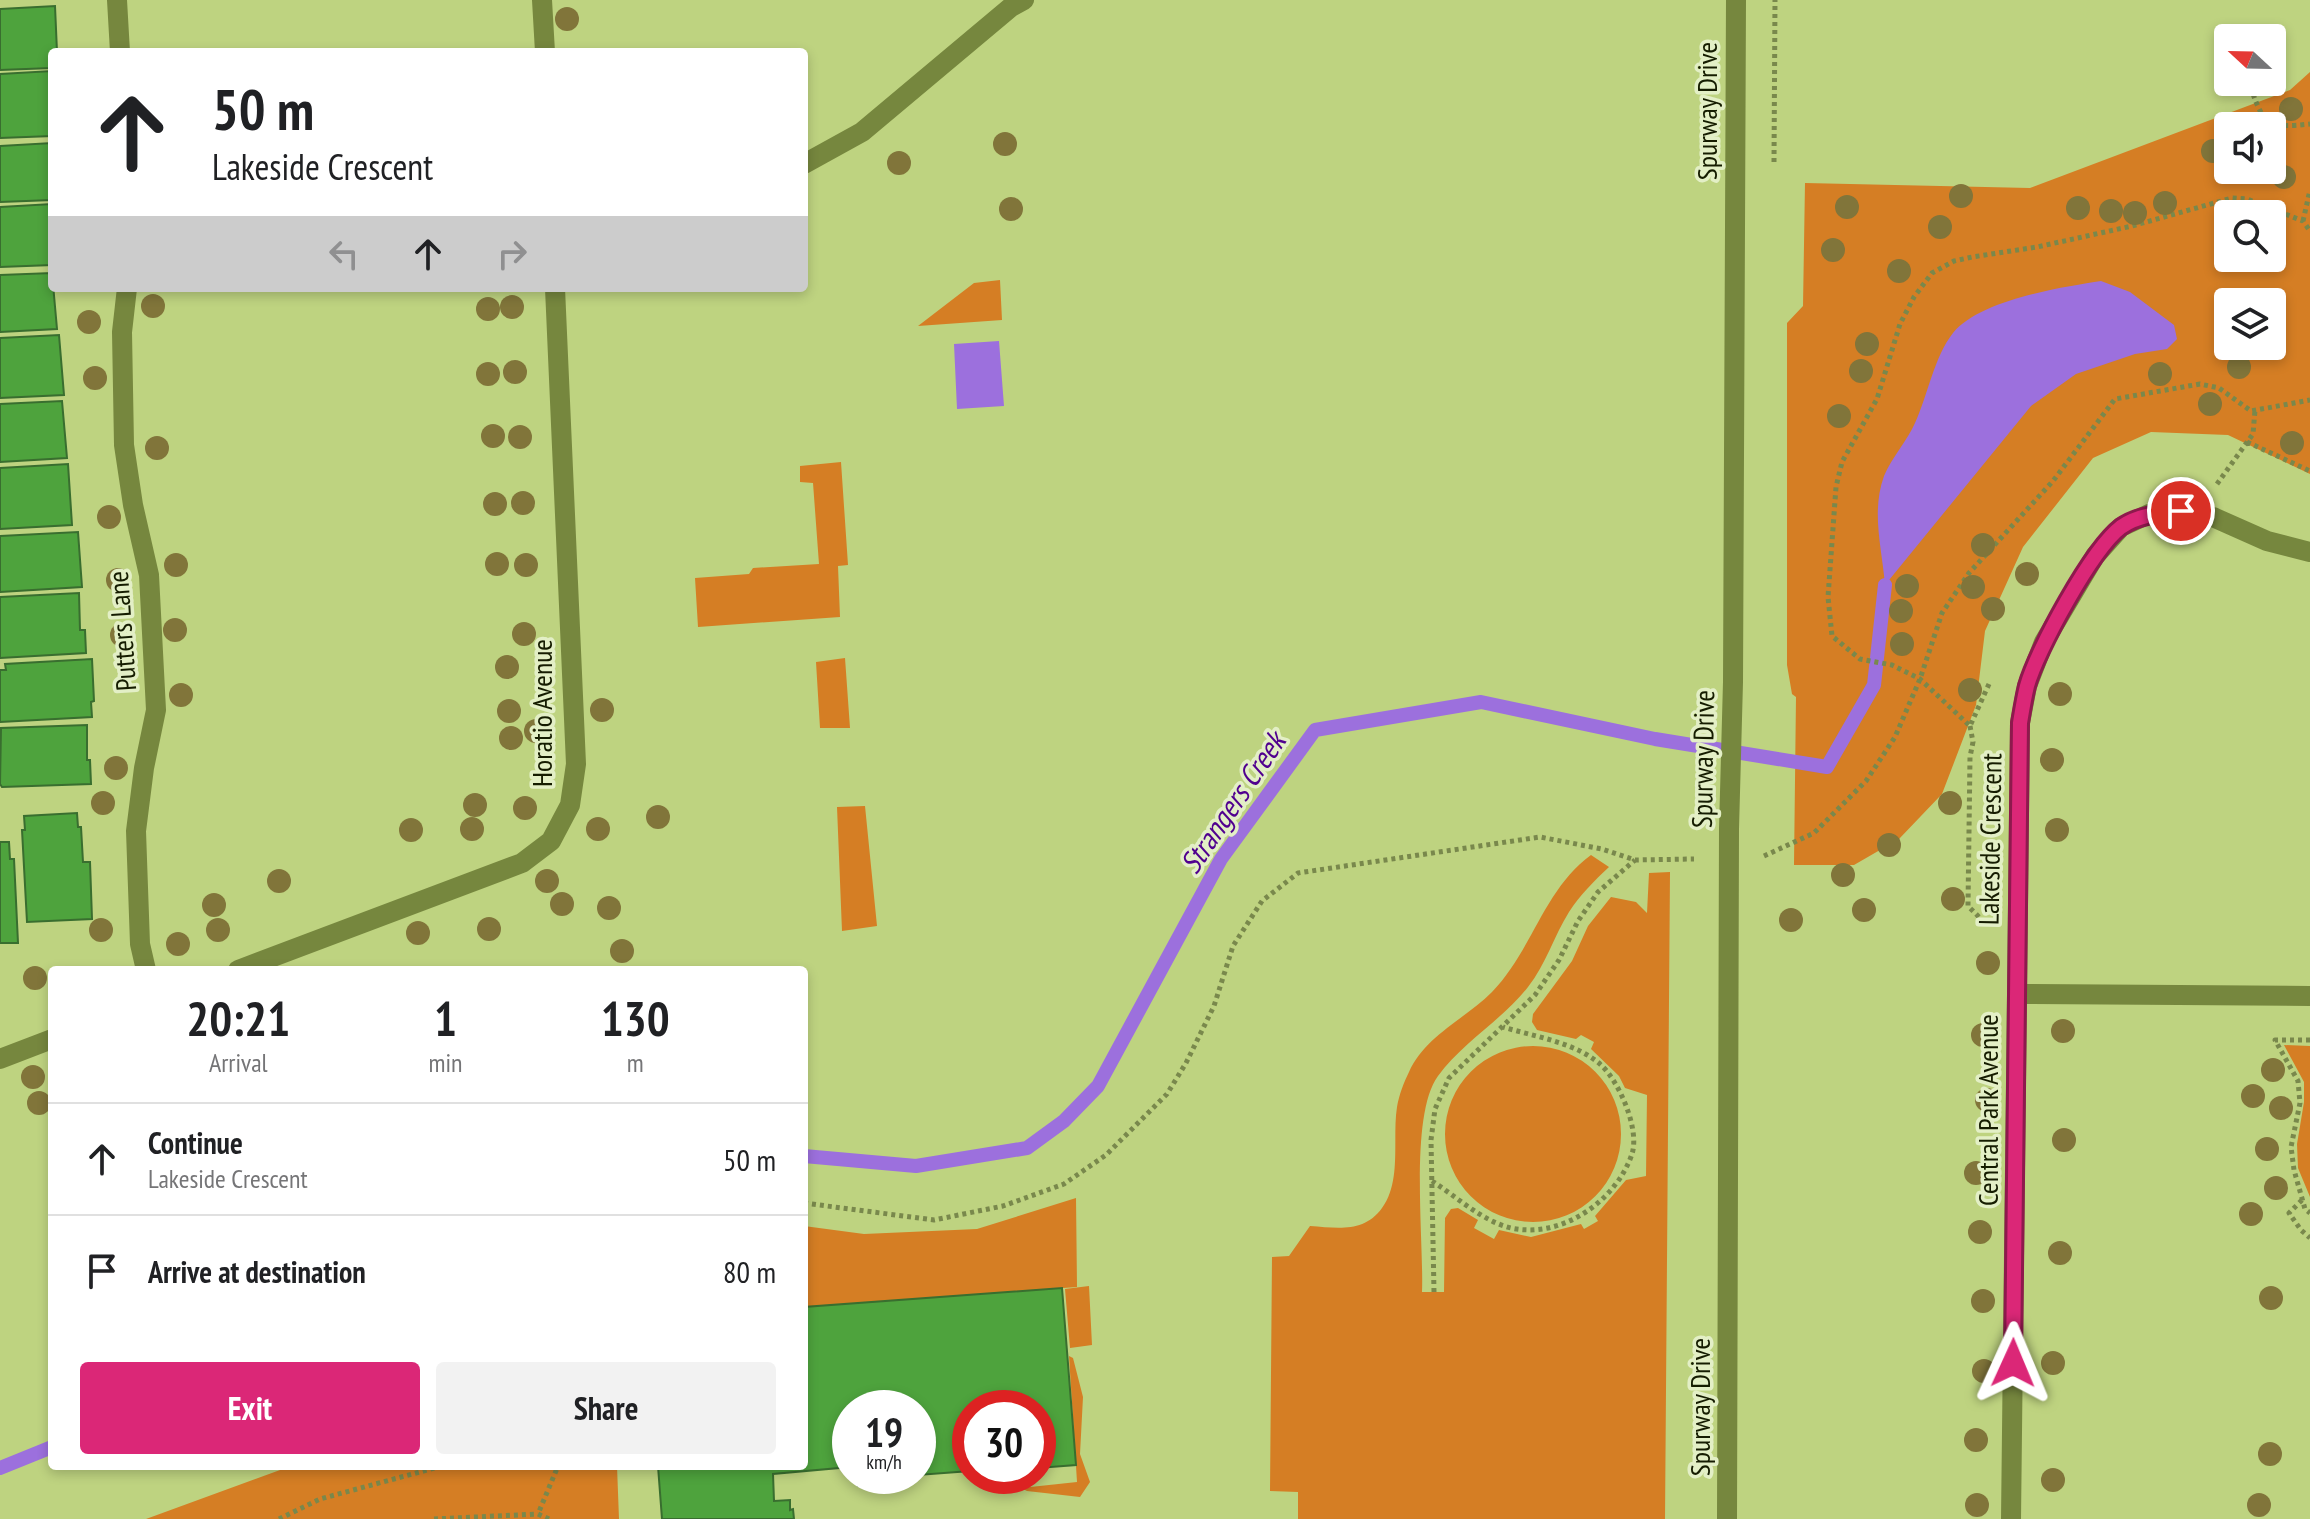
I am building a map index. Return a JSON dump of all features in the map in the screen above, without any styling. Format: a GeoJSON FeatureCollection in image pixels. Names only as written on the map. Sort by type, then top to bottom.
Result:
{"type":"FeatureCollection","features":[{"type":"Feature","properties":{"kind":"street"},"geometry":{"type":"LineString","coordinates":[[117,0],[120,48]]}},
{"type":"Feature","properties":{"kind":"street"},"geometry":{"type":"LineString","coordinates":[[542,0],[545,48]]}},
{"type":"Feature","properties":{"kind":"street"},"geometry":{"type":"LineString","coordinates":[[808,162],[862,132],[976,35],[1024,0]]}},
{"type":"Feature","properties":{"kind":"street","name":"Spurway Drive"},"geometry":{"type":"LineString","coordinates":[[1727,1519],[1736,0]]}},
{"type":"Feature","properties":{"kind":"street","name":"Putters Lane"},"geometry":{"type":"LineString","coordinates":[[127,292],[122,332],[124,445],[133,505],[149,575],[156,710],[136,831],[140,944],[145,966]]}},
{"type":"Feature","properties":{"kind":"street","name":"Horatio Avenue"},"geometry":{"type":"LineString","coordinates":[[249,966],[522,863],[551,841],[570,805],[576,764],[555,292]]}},
{"type":"Feature","properties":{"kind":"street","name":"Lakeside Crescent"},"geometry":{"type":"LineString","coordinates":[[2017,994],[2020,723],[2044,642],[2095,556],[2121,527],[2149,514],[2181,511],[2213,517],[2267,541],[2310,552]]}},
{"type":"Feature","properties":{"kind":"street","name":"Central Park Avenue"},"geometry":{"type":"LineString","coordinates":[[2011,1519],[2017,994],[2310,996]]}},
{"type":"Feature","properties":{"kind":"street"},"geometry":{"type":"LineString","coordinates":[[0,1059],[48,1041]]}},
{"type":"Feature","properties":{"kind":"path"},"geometry":{"type":"LineString","coordinates":[[2254,96],[2260,114],[2268,124],[2282,127],[2310,124]]}},
{"type":"Feature","properties":{"kind":"path"},"geometry":{"type":"LineString","coordinates":[[2303,221],[2310,190]]}},
{"type":"Feature","properties":{"kind":"path"},"geometry":{"type":"LineString","coordinates":[[1920,679],[1892,665],[1860,659],[1832,636],[1828,597],[1836,487],[1842,462],[1877,399],[1900,324],[1914,297],[1932,273],[1954,261],[2132,226],[2232,198],[2247,199],[2303,221],[2310,231]]}},
{"type":"Feature","properties":{"kind":"path"},"geometry":{"type":"LineString","coordinates":[[808,1204],[934,1220],[1003,1206],[1064,1184],[1106,1155],[1167,1094],[1214,1006],[1233,946],[1262,901],[1298,873],[1540,837],[1602,849],[1635,860],[1767,856],[1814,833],[1866,781],[1895,737],[1920,679],[1942,613],[1969,573],[2053,481],[2115,399],[2200,384],[2219,388],[2251,411],[2310,400]]}},
{"type":"Feature","properties":{"kind":"path"},"geometry":{"type":"LineString","coordinates":[[2247,442],[2310,471]]}},
{"type":"Feature","properties":{"kind":"path"},"geometry":{"type":"LineString","coordinates":[[1970,726],[1973,742],[1970,757],[1968,906],[1987,925]]}},
{"type":"Feature","properties":{"kind":"path"},"geometry":{"type":"LineString","coordinates":[[1434,1292],[1431,1140],[1435,1109],[1449,1078],[1535,995],[1598,892],[1635,860]]}},
{"type":"Feature","properties":{"kind":"path"},"geometry":{"type":"LineString","coordinates":[[1432,1181],[1480,1215],[1511,1228],[1534,1229],[1568,1222],[1595,1207],[1619,1177],[1632,1152],[1633,1126],[1620,1093],[1601,1065],[1573,1047],[1503,1027]]}},
{"type":"Feature","properties":{"kind":"path"},"geometry":{"type":"LineString","coordinates":[[2310,1040],[2275,1040],[2298,1081],[2300,1103],[2291,1147],[2302,1199],[2310,1213]]}},
{"type":"Feature","properties":{"kind":"path"},"geometry":{"type":"LineString","coordinates":[[2302,1199],[2289,1213],[2310,1238]]}},
{"type":"Feature","properties":{"kind":"path"},"geometry":{"type":"LineString","coordinates":[[279,1519],[320,1499],[427,1470]]}},
{"type":"Feature","properties":{"kind":"path"},"geometry":{"type":"LineString","coordinates":[[538,1514],[556,1470]]}},
{"type":"Feature","properties":{"kind":"path"},"geometry":{"type":"LineString","coordinates":[[434,1519],[538,1514],[549,1519]]}},
{"type":"Feature","properties":{"kind":"shaded area"},"geometry":{"type":"Polygon","coordinates":[[[2310,72],[2310,474],[2228,435],[2151,432],[2093,458],[2023,547],[1985,631],[1976,705],[1942,794],[1899,839],[1854,865],[1794,865],[1796,697],[1792,694],[1787,665],[1787,323],[1803,306],[1805,183],[2030,188],[2214,119],[2214,184],[2286,184],[2286,112],[2232,112],[2274,96],[2286,96],[2286,92],[2310,72]]]}},
{"type":"Feature","properties":{"kind":"shaded area"},"geometry":{"type":"Polygon","coordinates":[[[1000,280],[1002,320],[918,326],[974,283],[1000,280]]]}},
{"type":"Feature","properties":{"kind":"shaded area"},"geometry":{"type":"Polygon","coordinates":[[[2101,281],[2130,292],[2174,325],[2177,339],[2167,349],[2135,354],[2076,374],[2031,406],[1885,585],[1878,530],[1880,490],[1887,469],[1915,423],[1936,365],[1953,333],[1965,322],[2001,304],[2044,291],[2101,281]]]}},
{"type":"Feature","properties":{"kind":"shaded area"},"geometry":{"type":"Polygon","coordinates":[[[999,341],[1004,406],[957,409],[954,344],[999,341]]]}},
{"type":"Feature","properties":{"kind":"shaded area"},"geometry":{"type":"Polygon","coordinates":[[[841,462],[848,565],[838,566],[840,617],[698,627],[695,578],[749,574],[753,568],[819,564],[813,483],[800,482],[800,466],[841,462]]]}},
{"type":"Feature","properties":{"kind":"shaded area"},"geometry":{"type":"Polygon","coordinates":[[[845,658],[850,728],[820,728],[816,662],[845,658]]]}},
{"type":"Feature","properties":{"kind":"shaded area"},"geometry":{"type":"Polygon","coordinates":[[[865,806],[877,926],[842,931],[837,807],[865,806]]]}},
{"type":"Feature","properties":{"kind":"shaded area"},"geometry":{"type":"Polygon","coordinates":[[[1591,855],[1609,867],[1569,912],[1528,987],[1448,1064],[1429,1094],[1421,1148],[1422,1292],[1444,1292],[1445,1218],[1451,1209],[1458,1208],[1478,1220],[1474,1228],[1494,1239],[1499,1230],[1531,1237],[1581,1224],[1584,1229],[1598,1221],[1595,1216],[1626,1180],[1646,1176],[1647,1095],[1625,1088],[1619,1076],[1591,1049],[1594,1042],[1581,1035],[1576,1039],[1537,1030],[1532,1022],[1533,1014],[1572,961],[1588,926],[1611,897],[1636,902],[1647,913],[1649,873],[1670,872],[1665,1519],[1298,1519],[1298,1492],[1270,1491],[1272,1257],[1289,1256],[1310,1226],[1340,1228],[1359,1225],[1382,1208],[1394,1172],[1398,1102],[1416,1059],[1435,1038],[1481,1002],[1506,976],[1561,885],[1591,855]]]}},
{"type":"Feature","properties":{"kind":"shaded area"},"geometry":{"type":"Polygon","coordinates":[[[2284,1045],[2310,1046],[2310,1197],[2298,1168],[2297,1144],[2304,1082],[2284,1045]]]}},
{"type":"Feature","properties":{"kind":"shaded area"},"geometry":{"type":"Polygon","coordinates":[[[1533,1046],[1567,1053],[1595,1072],[1614,1100],[1621,1134],[1614,1168],[1595,1196],[1567,1215],[1533,1222],[1499,1215],[1471,1196],[1452,1168],[1445,1134],[1452,1100],[1471,1072],[1499,1053],[1533,1046]]]}},
{"type":"Feature","properties":{"kind":"shaded area"},"geometry":{"type":"Polygon","coordinates":[[[1076,1198],[1077,1287],[808,1307],[808,1227],[864,1234],[977,1229],[1076,1198]]]}},
{"type":"Feature","properties":{"kind":"shaded area"},"geometry":{"type":"Polygon","coordinates":[[[1089,1286],[1092,1345],[1070,1348],[1065,1289],[1089,1286]]]}},
{"type":"Feature","properties":{"kind":"shaded area"},"geometry":{"type":"Polygon","coordinates":[[[1069,1356],[1073,1358],[1083,1397],[1080,1454],[1090,1482],[1080,1497],[1054,1494],[1056,1494],[1056,1484],[1077,1482],[1069,1356]]]}},
{"type":"Feature","properties":{"kind":"shaded area"},"geometry":{"type":"Polygon","coordinates":[[[280,1470],[617,1470],[619,1519],[146,1519],[280,1470]]]}},
{"type":"Feature","properties":{"kind":"building"},"geometry":{"type":"Polygon","coordinates":[[[55,6],[57,48],[48,48],[48,68],[0,70],[0,9],[55,6]]]}},
{"type":"Feature","properties":{"kind":"building"},"geometry":{"type":"Polygon","coordinates":[[[48,71],[48,136],[0,138],[0,74],[48,71]]]}},
{"type":"Feature","properties":{"kind":"building"},"geometry":{"type":"Polygon","coordinates":[[[48,143],[48,200],[0,202],[0,146],[48,143]]]}},
{"type":"Feature","properties":{"kind":"building"},"geometry":{"type":"Polygon","coordinates":[[[48,204],[48,265],[0,267],[0,207],[48,204]]]}},
{"type":"Feature","properties":{"kind":"building"},"geometry":{"type":"Polygon","coordinates":[[[48,273],[48,292],[54,292],[57,329],[0,332],[0,275],[48,273]]]}},
{"type":"Feature","properties":{"kind":"building"},"geometry":{"type":"Polygon","coordinates":[[[59,335],[64,395],[0,398],[0,338],[59,335]]]}},
{"type":"Feature","properties":{"kind":"building"},"geometry":{"type":"Polygon","coordinates":[[[62,401],[67,458],[0,462],[0,404],[62,401]]]}},
{"type":"Feature","properties":{"kind":"building"},"geometry":{"type":"Polygon","coordinates":[[[68,464],[72,525],[0,529],[0,468],[68,464]]]}},
{"type":"Feature","properties":{"kind":"building"},"geometry":{"type":"Polygon","coordinates":[[[78,532],[82,587],[0,592],[0,536],[78,532]]]}},
{"type":"Feature","properties":{"kind":"building"},"geometry":{"type":"Polygon","coordinates":[[[79,593],[80,630],[85,630],[86,653],[0,658],[0,597],[79,593]]]}},
{"type":"Feature","properties":{"kind":"building"},"geometry":{"type":"Polygon","coordinates":[[[92,659],[92,717],[0,722],[0,670],[6,670],[5,664],[92,659]]]}},
{"type":"Feature","properties":{"kind":"building"},"geometry":{"type":"Polygon","coordinates":[[[87,725],[91,784],[2,787],[1,728],[87,725]]]}},
{"type":"Feature","properties":{"kind":"building"},"geometry":{"type":"Polygon","coordinates":[[[77,813],[83,862],[90,862],[92,919],[27,922],[24,816],[77,813]]]}},
{"type":"Feature","properties":{"kind":"building"},"geometry":{"type":"Polygon","coordinates":[[[0,842],[9,842],[10,859],[14,859],[18,943],[0,943],[0,842]]]}},
{"type":"Feature","properties":{"kind":"building"},"geometry":{"type":"Polygon","coordinates":[[[1062,1288],[1076,1465],[1056,1467],[1056,1390],[952,1390],[952,1472],[936,1474],[936,1390],[832,1390],[832,1469],[773,1474],[774,1501],[790,1500],[794,1519],[662,1519],[658,1470],[808,1470],[808,1307],[1062,1288]]]}},
{"type":"Feature","properties":{"kind":"waterway","name":"Strangers Creek"},"geometry":{"type":"LineString","coordinates":[[808,1156],[916,1166],[1027,1148],[1064,1121],[1098,1086],[1221,859],[1315,730],[1481,702],[1655,739],[1827,767],[1874,685],[1885,585]]}},
{"type":"Feature","properties":{"kind":"waterway","name":"Strangers Creek"},"geometry":{"type":"LineString","coordinates":[[0,1468],[48,1449]]}},
{"type":"Feature","properties":{"kind":"route"},"geometry":{"type":"LineString","coordinates":[[2013,1363],[2020,723],[2027,686],[2044,642],[2095,556],[2121,527],[2149,514],[2181,511]]}}]}
